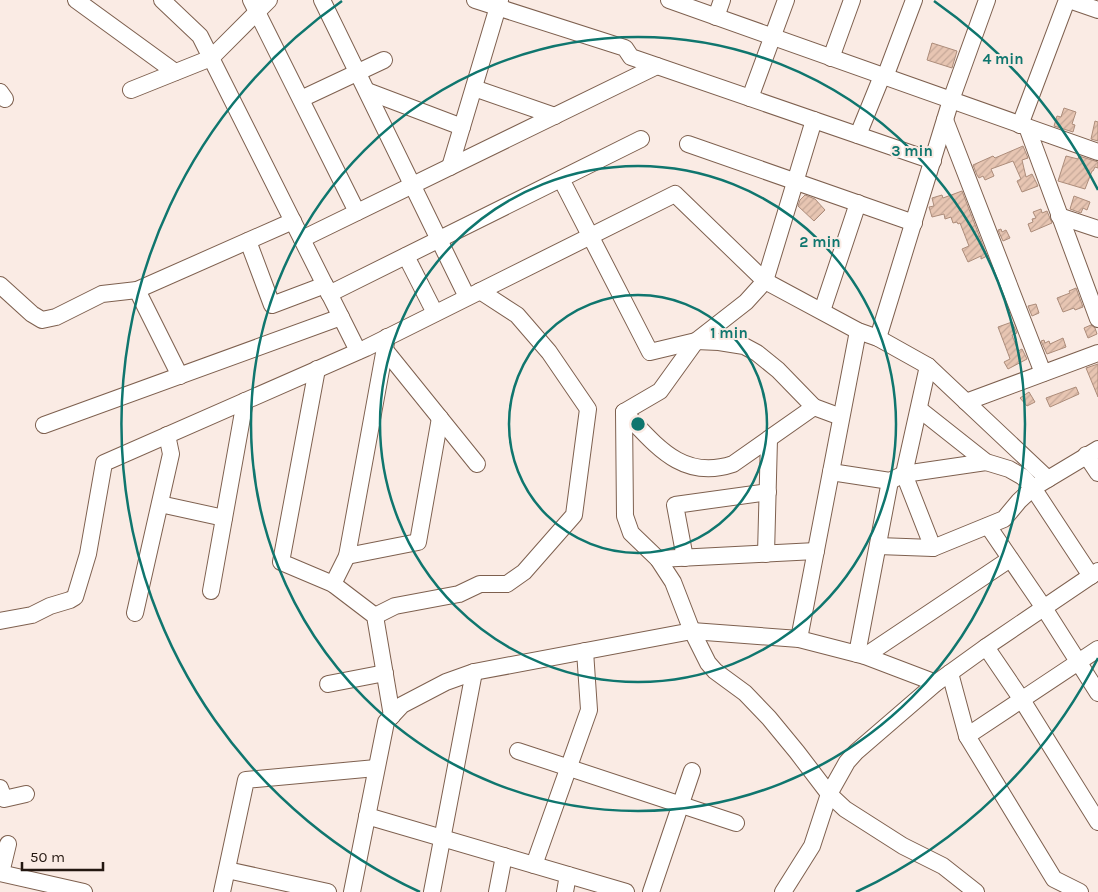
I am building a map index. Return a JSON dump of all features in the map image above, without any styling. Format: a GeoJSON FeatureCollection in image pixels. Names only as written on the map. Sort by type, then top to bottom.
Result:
{"type":"FeatureCollection","features":[{"type":"Feature","properties":{"kind":"street"},"geometry":{"type":"LineString","coordinates":[[76,0],[175,72]]}},
{"type":"Feature","properties":{"kind":"street"},"geometry":{"type":"LineString","coordinates":[[162,0],[200,36],[358,351]]}},
{"type":"Feature","properties":{"kind":"street"},"geometry":{"type":"LineString","coordinates":[[323,0],[439,239],[474,294],[517,315],[549,352],[588,409],[574,515],[524,572],[507,584],[480,584],[459,594],[395,606],[375,616]]}},
{"type":"Feature","properties":{"kind":"street"},"geometry":{"type":"LineString","coordinates":[[474,0],[499,4],[625,48],[631,57],[933,161]]}},
{"type":"Feature","properties":{"kind":"street"},"geometry":{"type":"LineString","coordinates":[[669,0],[1098,152]]}},
{"type":"Feature","properties":{"kind":"street"},"geometry":{"type":"LineString","coordinates":[[716,17],[722,0]]}},
{"type":"Feature","properties":{"kind":"street"},"geometry":{"type":"LineString","coordinates":[[750,98],[786,0]]}},
{"type":"Feature","properties":{"kind":"street"},"geometry":{"type":"LineString","coordinates":[[831,58],[852,0]]}},
{"type":"Feature","properties":{"kind":"street"},"geometry":{"type":"LineString","coordinates":[[858,135],[914,0]]}},
{"type":"Feature","properties":{"kind":"street"},"geometry":{"type":"LineString","coordinates":[[878,338],[951,100],[987,0]]}},
{"type":"Feature","properties":{"kind":"street"},"geometry":{"type":"LineString","coordinates":[[1098,10],[1068,0],[1023,126],[1098,319]]}},
{"type":"Feature","properties":{"kind":"street"},"geometry":{"type":"LineString","coordinates":[[131,90],[212,58],[259,4],[302,99],[357,212]]}},
{"type":"Feature","properties":{"kind":"street"},"geometry":{"type":"LineString","coordinates":[[450,167],[499,4]]}},
{"type":"Feature","properties":{"kind":"street"},"geometry":{"type":"LineString","coordinates":[[302,99],[384,60]]}},
{"type":"Feature","properties":{"kind":"street"},"geometry":{"type":"LineString","coordinates":[[302,239],[657,66]]}},
{"type":"Feature","properties":{"kind":"street"},"geometry":{"type":"LineString","coordinates":[[474,88],[555,116]]}},
{"type":"Feature","properties":{"kind":"street"},"geometry":{"type":"LineString","coordinates":[[367,91],[462,127]]}},
{"type":"Feature","properties":{"kind":"street"},"geometry":{"type":"LineString","coordinates":[[624,412],[660,391],[696,341],[746,302],[766,281],[814,120]]}},
{"type":"Feature","properties":{"kind":"street"},"geometry":{"type":"LineString","coordinates":[[945,120],[1043,373]]}},
{"type":"Feature","properties":{"kind":"street"},"geometry":{"type":"LineString","coordinates":[[248,241],[272,305],[327,290],[406,256],[641,139]]}},
{"type":"Feature","properties":{"kind":"street"},"geometry":{"type":"LineString","coordinates":[[688,144],[914,223]]}},
{"type":"Feature","properties":{"kind":"street"},"geometry":{"type":"LineString","coordinates":[[561,179],[650,352],[696,341],[744,346],[757,353],[778,370],[814,407],[842,417]]}},
{"type":"Feature","properties":{"kind":"street"},"geometry":{"type":"LineString","coordinates":[[0,621],[32,615],[75,597],[88,554],[104,462],[358,351],[386,343],[435,313],[675,194],[766,281],[858,331],[878,338],[928,366],[1048,478]]}},
{"type":"Feature","properties":{"kind":"street"},"geometry":{"type":"LineString","coordinates":[[822,311],[858,203]]}},
{"type":"Feature","properties":{"kind":"street"},"geometry":{"type":"LineString","coordinates":[[1059,216],[1098,230]]}},
{"type":"Feature","properties":{"kind":"street"},"geometry":{"type":"LineString","coordinates":[[0,285],[32,314],[42,320],[56,317],[102,294],[137,290],[293,221]]}},
{"type":"Feature","properties":{"kind":"street"},"geometry":{"type":"LineString","coordinates":[[406,256],[435,313]]}},
{"type":"Feature","properties":{"kind":"street"},"geometry":{"type":"LineString","coordinates":[[137,290],[180,376]]}},
{"type":"Feature","properties":{"kind":"street"},"geometry":{"type":"LineString","coordinates":[[44,425],[341,317]]}},
{"type":"Feature","properties":{"kind":"street"},"geometry":{"type":"LineString","coordinates":[[799,639],[858,331]]}},
{"type":"Feature","properties":{"kind":"street"},"geometry":{"type":"LineString","coordinates":[[386,343],[440,418],[477,464]]}},
{"type":"Feature","properties":{"kind":"street"},"geometry":{"type":"LineString","coordinates":[[333,584],[347,556],[386,343]]}},
{"type":"Feature","properties":{"kind":"street"},"geometry":{"type":"LineString","coordinates":[[966,402],[1098,353]]}},
{"type":"Feature","properties":{"kind":"street"},"geometry":{"type":"LineString","coordinates":[[861,655],[878,546],[919,409],[928,366]]}},
{"type":"Feature","properties":{"kind":"street"},"geometry":{"type":"LineString","coordinates":[[317,369],[281,562],[333,584],[375,616],[392,716]]}},
{"type":"Feature","properties":{"kind":"street"},"geometry":{"type":"LineString","coordinates":[[211,591],[245,401]]}},
{"type":"Feature","properties":{"kind":"street"},"geometry":{"type":"LineString","coordinates":[[624,412],[662,451],[677,462],[696,468],[720,469],[733,464],[814,407]]}},
{"type":"Feature","properties":{"kind":"street"},"geometry":{"type":"LineString","coordinates":[[783,892],[812,846],[829,794],[847,762],[856,752],[936,683],[1095,574],[1023,477],[1009,469],[986,462],[919,409]]}},
{"type":"Feature","properties":{"kind":"street"},"geometry":{"type":"LineString","coordinates":[[624,412],[624,516],[631,533],[658,559],[673,582],[692,631],[708,663],[715,671],[745,693],[769,718],[829,794],[845,809],[903,846],[942,866],[976,892]]}},
{"type":"Feature","properties":{"kind":"street"},"geometry":{"type":"LineString","coordinates":[[347,556],[418,542],[440,418]]}},
{"type":"Feature","properties":{"kind":"street"},"geometry":{"type":"LineString","coordinates":[[135,613],[171,454],[167,435]]}},
{"type":"Feature","properties":{"kind":"street"},"geometry":{"type":"LineString","coordinates":[[766,554],[769,439]]}},
{"type":"Feature","properties":{"kind":"street"},"geometry":{"type":"LineString","coordinates":[[878,546],[933,548],[1004,520],[1019,501],[1033,488],[1094,454],[1098,473]]}},
{"type":"Feature","properties":{"kind":"street"},"geometry":{"type":"LineString","coordinates":[[831,472],[897,478],[986,462]]}},
{"type":"Feature","properties":{"kind":"street"},"geometry":{"type":"LineString","coordinates":[[897,478],[933,548]]}},
{"type":"Feature","properties":{"kind":"street"},"geometry":{"type":"LineString","coordinates":[[685,558],[675,505],[768,492]]}},
{"type":"Feature","properties":{"kind":"street"},"geometry":{"type":"LineString","coordinates":[[160,504],[224,518]]}},
{"type":"Feature","properties":{"kind":"street"},"geometry":{"type":"LineString","coordinates":[[988,526],[1044,608],[1098,694]]}},
{"type":"Feature","properties":{"kind":"street"},"geometry":{"type":"LineString","coordinates":[[658,559],[816,551]]}},
{"type":"Feature","properties":{"kind":"street"},"geometry":{"type":"LineString","coordinates":[[861,655],[1010,559]]}},
{"type":"Feature","properties":{"kind":"street"},"geometry":{"type":"LineString","coordinates":[[352,892],[386,722],[402,705],[446,682],[474,672],[692,631],[799,639],[861,655],[936,683]]}},
{"type":"Feature","properties":{"kind":"street"},"geometry":{"type":"LineString","coordinates":[[986,647],[1022,700],[1098,822]]}},
{"type":"Feature","properties":{"kind":"street"},"geometry":{"type":"LineString","coordinates":[[967,736],[1098,649]]}},
{"type":"Feature","properties":{"kind":"street"},"geometry":{"type":"LineString","coordinates":[[534,865],[590,710],[585,651]]}},
{"type":"Feature","properties":{"kind":"street"},"geometry":{"type":"LineString","coordinates":[[432,892],[474,672]]}},
{"type":"Feature","properties":{"kind":"street"},"geometry":{"type":"LineString","coordinates":[[950,673],[967,736],[1054,879],[1080,892]]}},
{"type":"Feature","properties":{"kind":"street"},"geometry":{"type":"LineString","coordinates":[[328,684],[385,674]]}},
{"type":"Feature","properties":{"kind":"street"},"geometry":{"type":"LineString","coordinates":[[518,751],[736,823]]}},
{"type":"Feature","properties":{"kind":"street"},"geometry":{"type":"LineString","coordinates":[[222,892],[246,780],[376,768]]}},
{"type":"Feature","properties":{"kind":"street"},"geometry":{"type":"LineString","coordinates":[[651,892],[692,771]]}},
{"type":"Feature","properties":{"kind":"street"},"geometry":{"type":"LineString","coordinates":[[0,788],[4,799],[26,794]]}},
{"type":"Feature","properties":{"kind":"street"},"geometry":{"type":"LineString","coordinates":[[367,816],[626,892]]}},
{"type":"Feature","properties":{"kind":"street"},"geometry":{"type":"LineString","coordinates":[[8,844],[0,873],[49,888],[84,892]]}},
{"type":"Feature","properties":{"kind":"street"},"geometry":{"type":"LineString","coordinates":[[497,892],[504,856]]}},
{"type":"Feature","properties":{"kind":"street"},"geometry":{"type":"LineString","coordinates":[[227,870],[286,887],[328,892]]}},
{"type":"Feature","properties":{"kind":"street"},"geometry":{"type":"LineString","coordinates":[[565,892],[568,875]]}},
{"type":"Feature","properties":{"kind":"building"},"geometry":{"type":"Polygon","coordinates":[[[932,43],[957,51],[952,68],[927,60],[932,43]]]}},
{"type":"Feature","properties":{"kind":"building"},"geometry":{"type":"Polygon","coordinates":[[[1064,108],[1076,112],[1072,124],[1075,125],[1073,132],[1054,126],[1057,116],[1061,117],[1064,108]]]}},
{"type":"Feature","properties":{"kind":"building"},"geometry":{"type":"Polygon","coordinates":[[[1095,121],[1098,122],[1098,141],[1091,139],[1095,121]]]}},
{"type":"Feature","properties":{"kind":"building"},"geometry":{"type":"Polygon","coordinates":[[[1023,146],[1028,158],[1022,160],[1026,177],[1032,174],[1038,186],[1022,192],[1017,181],[1021,179],[1013,161],[991,169],[994,176],[985,180],[983,176],[979,178],[973,165],[1023,146]]]}},
{"type":"Feature","properties":{"kind":"building"},"geometry":{"type":"Polygon","coordinates":[[[1066,156],[1078,159],[1079,156],[1098,162],[1098,168],[1095,167],[1092,171],[1085,189],[1058,181],[1066,156]]]}},
{"type":"Feature","properties":{"kind":"building"},"geometry":{"type":"Polygon","coordinates":[[[962,191],[987,256],[981,259],[981,256],[968,262],[962,249],[969,246],[960,223],[953,223],[951,217],[945,219],[944,214],[932,217],[929,207],[934,206],[932,198],[942,195],[943,198],[962,191]]]}},
{"type":"Feature","properties":{"kind":"building"},"geometry":{"type":"Polygon","coordinates":[[[805,195],[815,199],[825,210],[814,221],[798,206],[800,200],[805,195]]]}},
{"type":"Feature","properties":{"kind":"building"},"geometry":{"type":"Polygon","coordinates":[[[1074,196],[1090,202],[1087,210],[1083,208],[1081,213],[1070,209],[1074,196]]]}},
{"type":"Feature","properties":{"kind":"building"},"geometry":{"type":"Polygon","coordinates":[[[1041,209],[1042,213],[1047,211],[1052,223],[1031,232],[1028,224],[1033,222],[1032,219],[1036,218],[1033,212],[1041,209]]]}},
{"type":"Feature","properties":{"kind":"building"},"geometry":{"type":"Polygon","coordinates":[[[1001,229],[1002,232],[1006,230],[1010,238],[1003,241],[998,230],[1001,229]]]}},
{"type":"Feature","properties":{"kind":"building"},"geometry":{"type":"Polygon","coordinates":[[[1076,288],[1083,307],[1063,312],[1057,298],[1070,293],[1069,291],[1076,288]]]}},
{"type":"Feature","properties":{"kind":"building"},"geometry":{"type":"Polygon","coordinates":[[[1036,304],[1039,313],[1032,316],[1028,306],[1036,304]]]}},
{"type":"Feature","properties":{"kind":"building"},"geometry":{"type":"Polygon","coordinates":[[[1012,322],[1017,333],[1012,335],[1018,351],[1022,349],[1027,359],[1008,369],[1004,362],[1010,359],[998,327],[1012,322]]]}},
{"type":"Feature","properties":{"kind":"building"},"geometry":{"type":"Polygon","coordinates":[[[1091,325],[1095,328],[1097,334],[1088,338],[1084,328],[1091,325]]]}},
{"type":"Feature","properties":{"kind":"building"},"geometry":{"type":"Polygon","coordinates":[[[1063,338],[1066,347],[1047,354],[1041,341],[1044,340],[1045,343],[1049,341],[1050,344],[1063,338]]]}},
{"type":"Feature","properties":{"kind":"building"},"geometry":{"type":"Polygon","coordinates":[[[1098,364],[1098,397],[1086,368],[1098,364]]]}},
{"type":"Feature","properties":{"kind":"building"},"geometry":{"type":"Polygon","coordinates":[[[1076,387],[1079,394],[1050,407],[1046,398],[1076,387]]]}},
{"type":"Feature","properties":{"kind":"building"},"geometry":{"type":"Polygon","coordinates":[[[1029,392],[1035,402],[1027,406],[1020,398],[1029,392]]]}}]}
